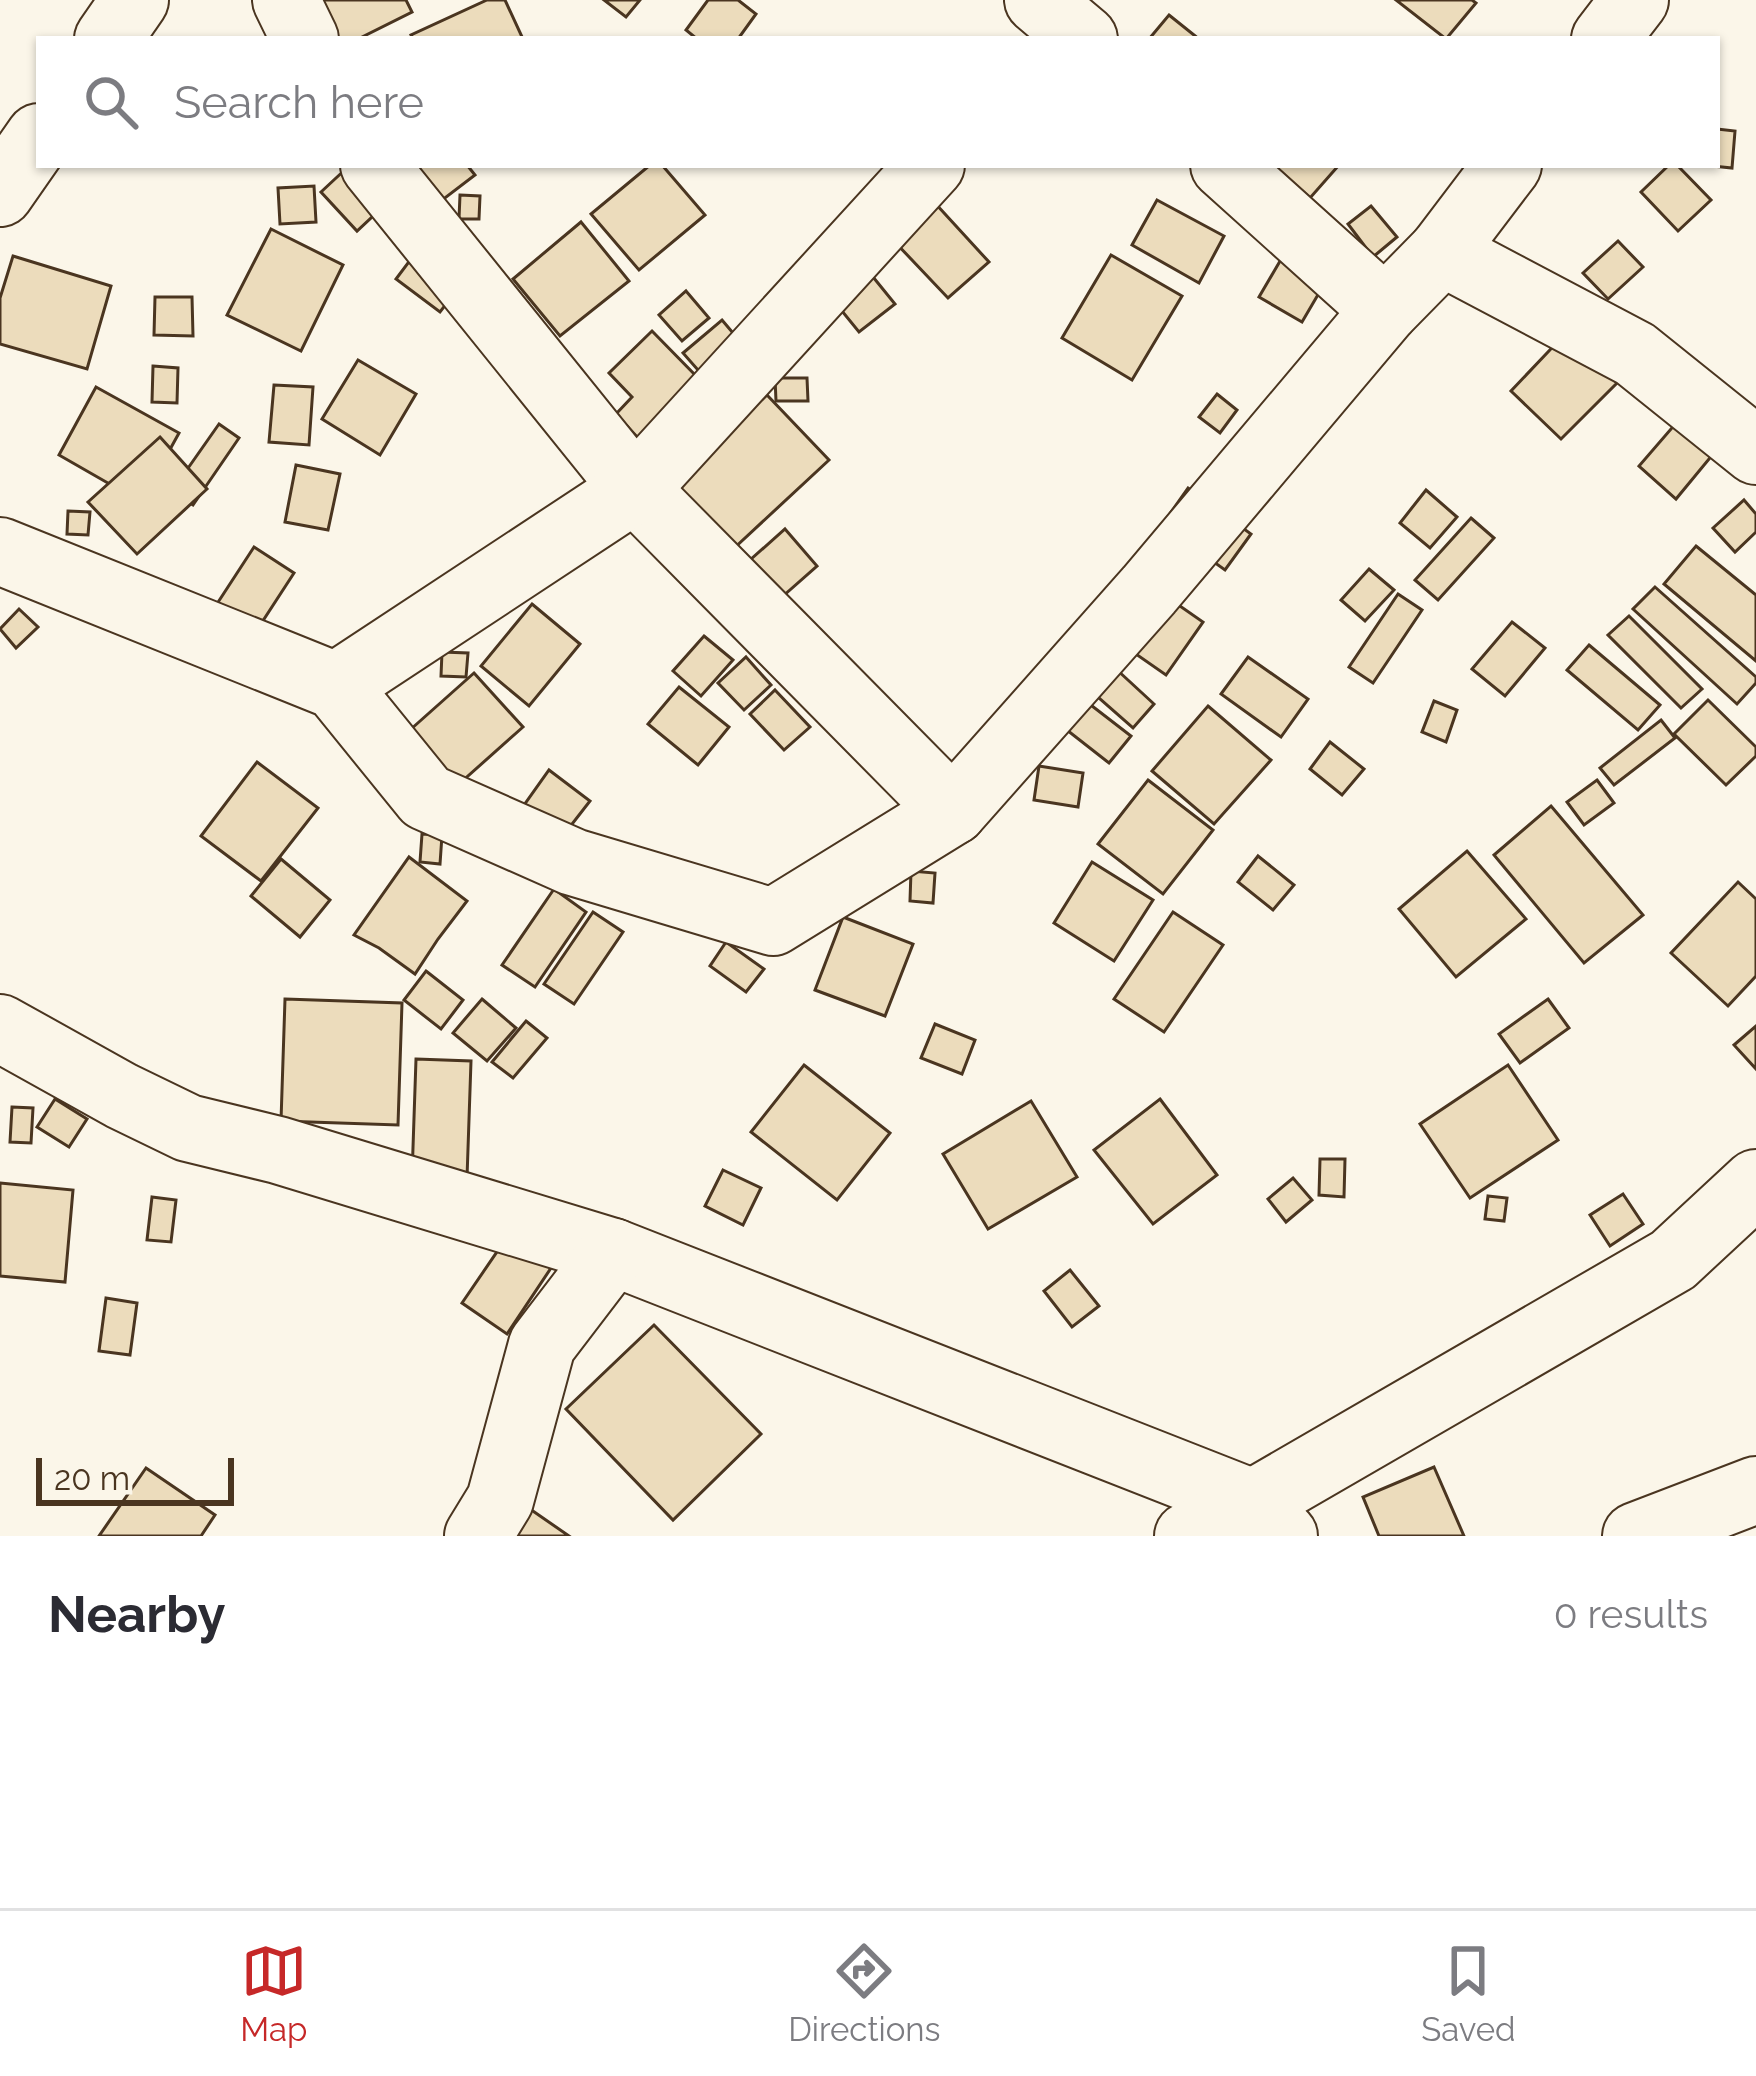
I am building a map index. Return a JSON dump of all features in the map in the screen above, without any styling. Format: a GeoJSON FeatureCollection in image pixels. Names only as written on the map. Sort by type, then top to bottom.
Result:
{"type":"FeatureCollection","features":[{"type":"Feature","properties":{"kind":"street"},"geometry":{"type":"LineString","coordinates":[[110,36],[135,0]]}},
{"type":"Feature","properties":{"kind":"street"},"geometry":{"type":"LineString","coordinates":[[286,0],[304,36]]}},
{"type":"Feature","properties":{"kind":"street"},"geometry":{"type":"LineString","coordinates":[[1607,36],[1635,0]]}},
{"type":"Feature","properties":{"kind":"street"},"geometry":{"type":"LineString","coordinates":[[0,193],[36,141]]}},
{"type":"Feature","properties":{"kind":"street"},"geometry":{"type":"LineString","coordinates":[[376,168],[635,489],[953,811]]}},
{"type":"Feature","properties":{"kind":"street"},"geometry":{"type":"LineString","coordinates":[[336,686],[635,489],[928,168]]}},
{"type":"Feature","properties":{"kind":"street"},"geometry":{"type":"LineString","coordinates":[[1227,168],[1385,310]]}},
{"type":"Feature","properties":{"kind":"street"},"geometry":{"type":"LineString","coordinates":[[0,551],[336,686],[425,797],[573,862],[773,922],[953,811],[1149,590],[1385,310],[1442,251],[1506,168]]}},
{"type":"Feature","properties":{"kind":"street"},"geometry":{"type":"LineString","coordinates":[[1442,251],[1635,354],[1756,452]]}},
{"type":"Feature","properties":{"kind":"street"},"geometry":{"type":"LineString","coordinates":[[0,1028],[188,1128],[278,1150],[614,1252],[1268,1520]]}},
{"type":"Feature","properties":{"kind":"street"},"geometry":{"type":"LineString","coordinates":[[1189,1536],[1268,1520],[1673,1261],[1756,1184]]}},
{"type":"Feature","properties":{"kind":"street"},"geometry":{"type":"LineString","coordinates":[[478,1536],[500,1500],[542,1346],[614,1252]]}},
{"type":"Feature","properties":{"kind":"street"},"geometry":{"type":"LineString","coordinates":[[1636,1536],[1756,1490]]}},
{"type":"Feature","properties":{"kind":"building"},"geometry":{"type":"Polygon","coordinates":[[[318,0],[406,0],[412,12],[364,36],[336,36],[318,0]]]}},
{"type":"Feature","properties":{"kind":"building"},"geometry":{"type":"Polygon","coordinates":[[[487,0],[505,0],[522,36],[412,36],[487,0]]]}},
{"type":"Feature","properties":{"kind":"building"},"geometry":{"type":"Polygon","coordinates":[[[604,0],[640,0],[626,17],[604,0]]]}},
{"type":"Feature","properties":{"kind":"building"},"geometry":{"type":"Polygon","coordinates":[[[708,0],[738,0],[756,14],[740,36],[693,36],[686,30],[708,0]]]}},
{"type":"Feature","properties":{"kind":"building"},"geometry":{"type":"Polygon","coordinates":[[[1396,0],[1476,3],[1448,36],[1396,0]]]}},
{"type":"Feature","properties":{"kind":"building"},"geometry":{"type":"Polygon","coordinates":[[[1169,15],[1195,36],[1152,36],[1169,15]]]}},
{"type":"Feature","properties":{"kind":"building"},"geometry":{"type":"Polygon","coordinates":[[[1720,129],[1735,131],[1732,168],[1720,167],[1720,129]]]}},
{"type":"Feature","properties":{"kind":"building"},"geometry":{"type":"Polygon","coordinates":[[[347,168],[353,168],[388,202],[357,231],[321,192],[347,168]]]}},
{"type":"Feature","properties":{"kind":"building"},"geometry":{"type":"Polygon","coordinates":[[[416,168],[469,168],[475,175],[441,201],[416,168]]]}},
{"type":"Feature","properties":{"kind":"building"},"geometry":{"type":"Polygon","coordinates":[[[646,168],[665,168],[705,215],[639,270],[591,214],[646,168]]]}},
{"type":"Feature","properties":{"kind":"building"},"geometry":{"type":"Polygon","coordinates":[[[1275,168],[1336,168],[1310,198],[1275,168]]]}},
{"type":"Feature","properties":{"kind":"building"},"geometry":{"type":"Polygon","coordinates":[[[1666,168],[1680,168],[1711,200],[1678,231],[1641,192],[1666,168]]]}},
{"type":"Feature","properties":{"kind":"building"},"geometry":{"type":"Polygon","coordinates":[[[314,186],[316,222],[280,224],[278,188],[314,186]]]}},
{"type":"Feature","properties":{"kind":"building"},"geometry":{"type":"Polygon","coordinates":[[[460,195],[480,196],[479,219],[459,219],[460,195]]]}},
{"type":"Feature","properties":{"kind":"building"},"geometry":{"type":"Polygon","coordinates":[[[1157,200],[1224,236],[1199,283],[1132,245],[1157,200]]]}},
{"type":"Feature","properties":{"kind":"building"},"geometry":{"type":"Polygon","coordinates":[[[934,202],[989,262],[948,298],[893,240],[934,202]]]}},
{"type":"Feature","properties":{"kind":"building"},"geometry":{"type":"Polygon","coordinates":[[[1371,206],[1397,237],[1373,257],[1348,224],[1371,206]]]}},
{"type":"Feature","properties":{"kind":"building"},"geometry":{"type":"Polygon","coordinates":[[[581,222],[629,281],[560,336],[513,279],[581,222]]]}},
{"type":"Feature","properties":{"kind":"building"},"geometry":{"type":"Polygon","coordinates":[[[271,229],[343,265],[301,351],[227,315],[271,229]]]}},
{"type":"Feature","properties":{"kind":"building"},"geometry":{"type":"Polygon","coordinates":[[[1618,241],[1643,267],[1608,299],[1583,273],[1618,241]]]}},
{"type":"Feature","properties":{"kind":"building"},"geometry":{"type":"Polygon","coordinates":[[[417,251],[461,285],[440,312],[396,279],[417,251]]]}},
{"type":"Feature","properties":{"kind":"building"},"geometry":{"type":"Polygon","coordinates":[[[1111,255],[1182,296],[1132,380],[1062,338],[1111,255]]]}},
{"type":"Feature","properties":{"kind":"building"},"geometry":{"type":"Polygon","coordinates":[[[13,256],[111,286],[87,369],[0,344],[0,298],[13,256]]]}},
{"type":"Feature","properties":{"kind":"building"},"geometry":{"type":"Polygon","coordinates":[[[1283,256],[1326,281],[1302,322],[1259,297],[1283,256]]]}},
{"type":"Feature","properties":{"kind":"building"},"geometry":{"type":"Polygon","coordinates":[[[869,272],[895,304],[859,332],[833,300],[869,272]]]}},
{"type":"Feature","properties":{"kind":"building"},"geometry":{"type":"Polygon","coordinates":[[[686,291],[709,318],[682,341],[659,315],[686,291]]]}},
{"type":"Feature","properties":{"kind":"building"},"geometry":{"type":"Polygon","coordinates":[[[155,297],[192,297],[193,336],[154,335],[155,297]]]}},
{"type":"Feature","properties":{"kind":"building"},"geometry":{"type":"Polygon","coordinates":[[[722,320],[744,346],[705,378],[683,353],[722,320]]]}},
{"type":"Feature","properties":{"kind":"building"},"geometry":{"type":"Polygon","coordinates":[[[652,331],[700,380],[639,439],[616,414],[632,397],[609,373],[652,331]]]}},
{"type":"Feature","properties":{"kind":"building"},"geometry":{"type":"Polygon","coordinates":[[[1565,334],[1617,383],[1561,439],[1511,391],[1565,334]]]}},
{"type":"Feature","properties":{"kind":"building"},"geometry":{"type":"Polygon","coordinates":[[[358,360],[416,394],[380,455],[322,419],[358,360]]]}},
{"type":"Feature","properties":{"kind":"building"},"geometry":{"type":"Polygon","coordinates":[[[153,366],[178,368],[177,403],[152,402],[153,366]]]}},
{"type":"Feature","properties":{"kind":"building"},"geometry":{"type":"Polygon","coordinates":[[[775,378],[807,378],[808,401],[776,401],[775,378]]]}},
{"type":"Feature","properties":{"kind":"building"},"geometry":{"type":"Polygon","coordinates":[[[274,385],[313,387],[309,445],[269,442],[274,385]]]}},
{"type":"Feature","properties":{"kind":"building"},"geometry":{"type":"Polygon","coordinates":[[[96,387],[179,433],[141,502],[59,455],[96,387]]]}},
{"type":"Feature","properties":{"kind":"building"},"geometry":{"type":"Polygon","coordinates":[[[1217,394],[1237,410],[1220,433],[1199,417],[1217,394]]]}},
{"type":"Feature","properties":{"kind":"building"},"geometry":{"type":"Polygon","coordinates":[[[767,395],[829,460],[730,552],[668,487],[767,395]]]}},
{"type":"Feature","properties":{"kind":"building"},"geometry":{"type":"Polygon","coordinates":[[[1677,422],[1714,453],[1676,499],[1639,466],[1677,422]]]}},
{"type":"Feature","properties":{"kind":"building"},"geometry":{"type":"Polygon","coordinates":[[[219,424],[239,438],[193,505],[172,491],[219,424]]]}},
{"type":"Feature","properties":{"kind":"building"},"geometry":{"type":"Polygon","coordinates":[[[160,437],[207,489],[137,554],[88,502],[160,437]]]}},
{"type":"Feature","properties":{"kind":"building"},"geometry":{"type":"Polygon","coordinates":[[[296,465],[340,474],[328,530],[285,522],[296,465]]]}},
{"type":"Feature","properties":{"kind":"building"},"geometry":{"type":"Polygon","coordinates":[[[1188,488],[1251,534],[1225,570],[1162,525],[1188,488]]]}},
{"type":"Feature","properties":{"kind":"building"},"geometry":{"type":"Polygon","coordinates":[[[1426,490],[1457,517],[1430,548],[1400,523],[1426,490]]]}},
{"type":"Feature","properties":{"kind":"building"},"geometry":{"type":"Polygon","coordinates":[[[1744,500],[1756,514],[1756,532],[1735,552],[1713,528],[1744,500]]]}},
{"type":"Feature","properties":{"kind":"building"},"geometry":{"type":"Polygon","coordinates":[[[68,511],[90,512],[88,535],[67,534],[68,511]]]}},
{"type":"Feature","properties":{"kind":"building"},"geometry":{"type":"Polygon","coordinates":[[[1471,518],[1494,538],[1438,600],[1415,580],[1471,518]]]}},
{"type":"Feature","properties":{"kind":"building"},"geometry":{"type":"Polygon","coordinates":[[[785,529],[817,566],[774,604],[741,568],[785,529]]]}},
{"type":"Feature","properties":{"kind":"building"},"geometry":{"type":"Polygon","coordinates":[[[1696,546],[1756,595],[1756,661],[1664,584],[1696,546]]]}},
{"type":"Feature","properties":{"kind":"building"},"geometry":{"type":"Polygon","coordinates":[[[254,547],[294,573],[251,639],[211,613],[254,547]]]}},
{"type":"Feature","properties":{"kind":"building"},"geometry":{"type":"Polygon","coordinates":[[[1369,569],[1394,590],[1365,621],[1341,600],[1369,569]]]}},
{"type":"Feature","properties":{"kind":"building"},"geometry":{"type":"Polygon","coordinates":[[[1655,587],[1756,677],[1737,704],[1633,609],[1655,587]]]}},
{"type":"Feature","properties":{"kind":"building"},"geometry":{"type":"Polygon","coordinates":[[[1157,590],[1203,622],[1166,675],[1120,643],[1157,590]]]}},
{"type":"Feature","properties":{"kind":"building"},"geometry":{"type":"Polygon","coordinates":[[[1398,594],[1422,610],[1373,683],[1349,667],[1398,594]]]}},
{"type":"Feature","properties":{"kind":"building"},"geometry":{"type":"Polygon","coordinates":[[[532,604],[580,644],[529,706],[481,666],[532,604]]]}},
{"type":"Feature","properties":{"kind":"building"},"geometry":{"type":"Polygon","coordinates":[[[19,609],[38,627],[16,648],[0,629],[19,609]]]}},
{"type":"Feature","properties":{"kind":"building"},"geometry":{"type":"Polygon","coordinates":[[[1629,616],[1702,689],[1681,708],[1608,635],[1629,616]]]}},
{"type":"Feature","properties":{"kind":"building"},"geometry":{"type":"Polygon","coordinates":[[[1512,622],[1545,648],[1505,696],[1472,669],[1512,622]]]}},
{"type":"Feature","properties":{"kind":"building"},"geometry":{"type":"Polygon","coordinates":[[[704,636],[733,660],[701,696],[673,671],[704,636]]]}},
{"type":"Feature","properties":{"kind":"building"},"geometry":{"type":"Polygon","coordinates":[[[1090,645],[1154,704],[1133,728],[1067,670],[1090,645]]]}},
{"type":"Feature","properties":{"kind":"building"},"geometry":{"type":"Polygon","coordinates":[[[1589,645],[1660,705],[1638,730],[1567,670],[1589,645]]]}},
{"type":"Feature","properties":{"kind":"building"},"geometry":{"type":"Polygon","coordinates":[[[442,652],[468,653],[466,677],[441,676],[442,652]]]}},
{"type":"Feature","properties":{"kind":"building"},"geometry":{"type":"Polygon","coordinates":[[[746,657],[771,685],[744,710],[718,683],[746,657]]]}},
{"type":"Feature","properties":{"kind":"building"},"geometry":{"type":"Polygon","coordinates":[[[1248,657],[1308,699],[1281,737],[1221,694],[1248,657]]]}},
{"type":"Feature","properties":{"kind":"building"},"geometry":{"type":"Polygon","coordinates":[[[474,673],[523,727],[441,800],[392,746],[474,673]]]}},
{"type":"Feature","properties":{"kind":"building"},"geometry":{"type":"Polygon","coordinates":[[[1061,682],[1131,736],[1109,763],[1040,709],[1061,682]]]}},
{"type":"Feature","properties":{"kind":"building"},"geometry":{"type":"Polygon","coordinates":[[[679,687],[729,727],[698,765],[648,724],[679,687]]]}},
{"type":"Feature","properties":{"kind":"building"},"geometry":{"type":"Polygon","coordinates":[[[775,690],[810,727],[784,750],[750,714],[775,690]]]}},
{"type":"Feature","properties":{"kind":"building"},"geometry":{"type":"Polygon","coordinates":[[[1708,700],[1756,747],[1756,756],[1726,785],[1674,734],[1708,700]]]}},
{"type":"Feature","properties":{"kind":"building"},"geometry":{"type":"Polygon","coordinates":[[[1434,701],[1457,710],[1446,742],[1422,732],[1434,701]]]}},
{"type":"Feature","properties":{"kind":"building"},"geometry":{"type":"Polygon","coordinates":[[[1208,706],[1271,760],[1214,824],[1152,771],[1208,706]]]}},
{"type":"Feature","properties":{"kind":"building"},"geometry":{"type":"Polygon","coordinates":[[[1661,720],[1675,738],[1614,785],[1600,768],[1661,720]]]}},
{"type":"Feature","properties":{"kind":"building"},"geometry":{"type":"Polygon","coordinates":[[[1330,742],[1364,769],[1342,795],[1310,769],[1330,742]]]}},
{"type":"Feature","properties":{"kind":"building"},"geometry":{"type":"Polygon","coordinates":[[[257,762],[318,808],[261,881],[201,836],[257,762]]]}},
{"type":"Feature","properties":{"kind":"building"},"geometry":{"type":"Polygon","coordinates":[[[1039,766],[1083,773],[1078,807],[1034,800],[1039,766]]]}},
{"type":"Feature","properties":{"kind":"building"},"geometry":{"type":"Polygon","coordinates":[[[549,770],[590,801],[562,837],[522,808],[549,770]]]}},
{"type":"Feature","properties":{"kind":"building"},"geometry":{"type":"Polygon","coordinates":[[[1148,780],[1213,830],[1163,894],[1098,844],[1148,780]]]}},
{"type":"Feature","properties":{"kind":"building"},"geometry":{"type":"Polygon","coordinates":[[[1597,780],[1614,803],[1584,825],[1567,802],[1597,780]]]}},
{"type":"Feature","properties":{"kind":"building"},"geometry":{"type":"Polygon","coordinates":[[[1551,806],[1643,915],[1584,963],[1494,855],[1551,806]]]}},
{"type":"Feature","properties":{"kind":"building"},"geometry":{"type":"Polygon","coordinates":[[[422,834],[442,835],[440,864],[420,862],[422,834]]]}},
{"type":"Feature","properties":{"kind":"building"},"geometry":{"type":"Polygon","coordinates":[[[1467,851],[1526,919],[1456,977],[1399,909],[1467,851]]]}},
{"type":"Feature","properties":{"kind":"building"},"geometry":{"type":"Polygon","coordinates":[[[1258,856],[1294,885],[1273,910],[1238,882],[1258,856]]]}},
{"type":"Feature","properties":{"kind":"building"},"geometry":{"type":"Polygon","coordinates":[[[409,857],[467,901],[415,974],[354,935],[409,857]]]}},
{"type":"Feature","properties":{"kind":"building"},"geometry":{"type":"Polygon","coordinates":[[[281,859],[330,900],[300,937],[251,896],[281,859]]]}},
{"type":"Feature","properties":{"kind":"building"},"geometry":{"type":"Polygon","coordinates":[[[1092,862],[1153,900],[1114,961],[1054,923],[1092,862]]]}},
{"type":"Feature","properties":{"kind":"building"},"geometry":{"type":"Polygon","coordinates":[[[911,871],[935,873],[933,903],[910,901],[911,871]]]}},
{"type":"Feature","properties":{"kind":"building"},"geometry":{"type":"Polygon","coordinates":[[[1738,882],[1756,899],[1756,976],[1728,1006],[1671,953],[1738,882]]]}},
{"type":"Feature","properties":{"kind":"building"},"geometry":{"type":"Polygon","coordinates":[[[554,889],[586,912],[535,987],[502,965],[554,889]]]}},
{"type":"Feature","properties":{"kind":"building"},"geometry":{"type":"Polygon","coordinates":[[[593,912],[623,932],[574,1004],[544,984],[593,912]]]}},
{"type":"Feature","properties":{"kind":"building"},"geometry":{"type":"Polygon","coordinates":[[[1173,912],[1223,945],[1164,1032],[1114,999],[1173,912]]]}},
{"type":"Feature","properties":{"kind":"building"},"geometry":{"type":"Polygon","coordinates":[[[843,917],[913,944],[885,1016],[815,990],[843,917]]]}},
{"type":"Feature","properties":{"kind":"building"},"geometry":{"type":"Polygon","coordinates":[[[726,942],[764,969],[746,992],[710,966],[726,942]]]}},
{"type":"Feature","properties":{"kind":"building"},"geometry":{"type":"Polygon","coordinates":[[[426,971],[463,1000],[441,1029],[404,1000],[426,971]]]}},
{"type":"Feature","properties":{"kind":"building"},"geometry":{"type":"Polygon","coordinates":[[[285,999],[402,1003],[398,1125],[281,1121],[285,999]]]}},
{"type":"Feature","properties":{"kind":"building"},"geometry":{"type":"Polygon","coordinates":[[[482,999],[516,1028],[487,1061],[453,1033],[482,999]]]}},
{"type":"Feature","properties":{"kind":"building"},"geometry":{"type":"Polygon","coordinates":[[[1548,999],[1569,1028],[1520,1063],[1499,1034],[1548,999]]]}},
{"type":"Feature","properties":{"kind":"building"},"geometry":{"type":"Polygon","coordinates":[[[526,1021],[547,1038],[513,1078],[492,1062],[526,1021]]]}},
{"type":"Feature","properties":{"kind":"building"},"geometry":{"type":"Polygon","coordinates":[[[935,1024],[975,1040],[962,1074],[921,1058],[935,1024]]]}},
{"type":"Feature","properties":{"kind":"building"},"geometry":{"type":"Polygon","coordinates":[[[1756,1026],[1756,1069],[1734,1045],[1756,1026]]]}},
{"type":"Feature","properties":{"kind":"building"},"geometry":{"type":"Polygon","coordinates":[[[416,1059],[471,1061],[467,1178],[412,1177],[416,1059]]]}},
{"type":"Feature","properties":{"kind":"building"},"geometry":{"type":"Polygon","coordinates":[[[804,1065],[890,1133],[837,1200],[751,1132],[804,1065]]]}},
{"type":"Feature","properties":{"kind":"building"},"geometry":{"type":"Polygon","coordinates":[[[1508,1065],[1558,1140],[1470,1198],[1420,1124],[1508,1065]]]}},
{"type":"Feature","properties":{"kind":"building"},"geometry":{"type":"Polygon","coordinates":[[[55,1099],[87,1119],[69,1147],[37,1127],[55,1099]]]}},
{"type":"Feature","properties":{"kind":"building"},"geometry":{"type":"Polygon","coordinates":[[[1160,1099],[1217,1175],[1153,1224],[1094,1150],[1160,1099]]]}},
{"type":"Feature","properties":{"kind":"building"},"geometry":{"type":"Polygon","coordinates":[[[1031,1101],[1077,1177],[988,1229],[943,1154],[1031,1101]]]}},
{"type":"Feature","properties":{"kind":"building"},"geometry":{"type":"Polygon","coordinates":[[[12,1107],[33,1108],[31,1143],[10,1142],[12,1107]]]}},
{"type":"Feature","properties":{"kind":"building"},"geometry":{"type":"Polygon","coordinates":[[[1320,1159],[1345,1159],[1344,1197],[1319,1195],[1320,1159]]]}},
{"type":"Feature","properties":{"kind":"building"},"geometry":{"type":"Polygon","coordinates":[[[723,1170],[761,1188],[743,1225],[705,1206],[723,1170]]]}},
{"type":"Feature","properties":{"kind":"building"},"geometry":{"type":"Polygon","coordinates":[[[1293,1178],[1312,1200],[1286,1222],[1268,1199],[1293,1178]]]}},
{"type":"Feature","properties":{"kind":"building"},"geometry":{"type":"Polygon","coordinates":[[[0,1183],[73,1190],[65,1282],[0,1276],[0,1183]]]}},
{"type":"Feature","properties":{"kind":"building"},"geometry":{"type":"Polygon","coordinates":[[[1623,1194],[1643,1224],[1610,1246],[1590,1215],[1623,1194]]]}},
{"type":"Feature","properties":{"kind":"building"},"geometry":{"type":"Polygon","coordinates":[[[1488,1196],[1507,1198],[1504,1221],[1485,1219],[1488,1196]]]}},
{"type":"Feature","properties":{"kind":"building"},"geometry":{"type":"Polygon","coordinates":[[[152,1197],[176,1200],[171,1242],[147,1240],[152,1197]]]}},
{"type":"Feature","properties":{"kind":"building"},"geometry":{"type":"Polygon","coordinates":[[[516,1224],[561,1253],[507,1334],[462,1303],[516,1224]]]}},
{"type":"Feature","properties":{"kind":"building"},"geometry":{"type":"Polygon","coordinates":[[[1070,1270],[1099,1306],[1072,1327],[1044,1291],[1070,1270]]]}},
{"type":"Feature","properties":{"kind":"building"},"geometry":{"type":"Polygon","coordinates":[[[106,1298],[137,1303],[130,1355],[99,1351],[106,1298]]]}},
{"type":"Feature","properties":{"kind":"building"},"geometry":{"type":"Polygon","coordinates":[[[654,1325],[761,1434],[673,1520],[566,1409],[654,1325]]]}},
{"type":"Feature","properties":{"kind":"building"},"geometry":{"type":"Polygon","coordinates":[[[1434,1467],[1464,1536],[1379,1536],[1363,1497],[1434,1467]]]}},
{"type":"Feature","properties":{"kind":"building"},"geometry":{"type":"Polygon","coordinates":[[[146,1468],[215,1515],[201,1536],[99,1536],[146,1468]]]}},
{"type":"Feature","properties":{"kind":"building"},"geometry":{"type":"Polygon","coordinates":[[[530,1509],[569,1536],[511,1536],[530,1509]]]}}]}
